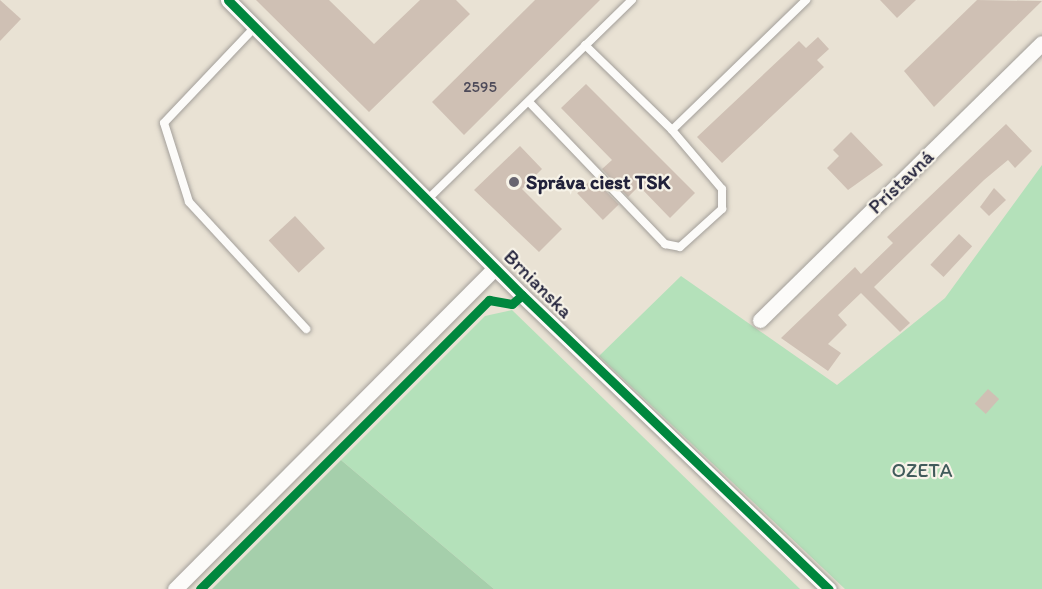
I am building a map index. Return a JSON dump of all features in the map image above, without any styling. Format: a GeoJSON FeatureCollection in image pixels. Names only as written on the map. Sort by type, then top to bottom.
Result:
{"type":"FeatureCollection","features":[{"type":"Feature","properties":{"kind":"street","name":"Brnianska"},"geometry":{"type":"LineString","coordinates":[[228,0],[495,268],[829,589]]}},
{"type":"Feature","properties":{"kind":"street","name":"Prístavná"},"geometry":{"type":"LineString","coordinates":[[760,320],[1042,43]]}},
{"type":"Feature","properties":{"kind":"street","name":"Brnianska"},"geometry":{"type":"LineString","coordinates":[[175,589],[495,268]]}},
{"type":"Feature","properties":{"kind":"lane"},"geometry":{"type":"LineString","coordinates":[[428,199],[632,0]]}},
{"type":"Feature","properties":{"kind":"lane"},"geometry":{"type":"LineString","coordinates":[[672,130],[806,0]]}},
{"type":"Feature","properties":{"kind":"lane"},"geometry":{"type":"LineString","coordinates":[[255,27],[164,123],[189,202],[306,329]]}},
{"type":"Feature","properties":{"kind":"lane"},"geometry":{"type":"LineString","coordinates":[[529,102],[665,244],[680,247],[722,209],[722,189],[672,130],[585,45]]}},
{"type":"Feature","properties":{"kind":"green space","name":"OZETA"},"geometry":{"type":"Polygon","coordinates":[[[1042,165],[1042,589],[845,589],[599,356],[681,276],[837,385],[945,298],[1042,165]]]}},
{"type":"Feature","properties":{"kind":"green space"},"geometry":{"type":"Polygon","coordinates":[[[512,310],[800,589],[494,589],[341,460],[485,316],[512,310]]]}},
{"type":"Feature","properties":{"kind":"green space"},"geometry":{"type":"Polygon","coordinates":[[[341,460],[494,589],[212,589],[341,460]]]}},
{"type":"Feature","properties":{"kind":"building"},"geometry":{"type":"Polygon","coordinates":[[[0,0],[21,19],[0,41],[0,0]]]}},
{"type":"Feature","properties":{"kind":"building"},"geometry":{"type":"Polygon","coordinates":[[[256,0],[329,0],[374,44],[420,0],[456,0],[470,14],[369,112],[256,0]]]}},
{"type":"Feature","properties":{"kind":"building"},"geometry":{"type":"Polygon","coordinates":[[[535,0],[600,0],[464,135],[432,102],[535,0]]]}},
{"type":"Feature","properties":{"kind":"building"},"geometry":{"type":"Polygon","coordinates":[[[880,0],[916,0],[897,18],[880,0]]]}},
{"type":"Feature","properties":{"kind":"building"},"geometry":{"type":"Polygon","coordinates":[[[977,0],[1042,1],[934,107],[904,71],[977,0]]]}},
{"type":"Feature","properties":{"kind":"building"},"geometry":{"type":"Polygon","coordinates":[[[818,37],[829,49],[817,60],[824,67],[722,163],[697,137],[799,41],[806,48],[818,37]]]}},
{"type":"Feature","properties":{"kind":"building"},"geometry":{"type":"Polygon","coordinates":[[[586,84],[695,193],[670,218],[639,186],[628,197],[602,169],[612,160],[561,108],[586,84]]]}},
{"type":"Feature","properties":{"kind":"building"},"geometry":{"type":"Polygon","coordinates":[[[1006,124],[1032,151],[1015,168],[1008,160],[984,180],[874,287],[910,323],[900,332],[861,293],[838,315],[847,325],[828,344],[841,353],[828,371],[781,338],[855,267],[861,274],[893,243],[887,237],[1006,124]]]}},
{"type":"Feature","properties":{"kind":"building"},"geometry":{"type":"Polygon","coordinates":[[[851,132],[883,165],[848,190],[827,168],[839,156],[833,150],[851,132]]]}},
{"type":"Feature","properties":{"kind":"building"},"geometry":{"type":"Polygon","coordinates":[[[520,146],[542,169],[522,189],[562,229],[539,252],[474,190],[520,146]]]}},
{"type":"Feature","properties":{"kind":"building"},"geometry":{"type":"Polygon","coordinates":[[[593,178],[619,205],[603,220],[577,193],[593,178]]]}},
{"type":"Feature","properties":{"kind":"building"},"geometry":{"type":"Polygon","coordinates":[[[994,188],[1006,200],[989,216],[980,207],[994,188]]]}},
{"type":"Feature","properties":{"kind":"building"},"geometry":{"type":"Polygon","coordinates":[[[295,216],[325,248],[299,273],[269,241],[295,216]]]}},
{"type":"Feature","properties":{"kind":"building"},"geometry":{"type":"Polygon","coordinates":[[[959,234],[972,246],[944,277],[930,265],[959,234]]]}},
{"type":"Feature","properties":{"kind":"building"},"geometry":{"type":"Polygon","coordinates":[[[988,389],[999,399],[986,414],[975,404],[988,389]]]}},
{"type":"Feature","properties":{"kind":"cycle path"},"geometry":{"type":"LineString","coordinates":[[228,0],[522,295],[829,589]]}},
{"type":"Feature","properties":{"kind":"cycle path"},"geometry":{"type":"LineString","coordinates":[[200,589],[489,300],[512,304],[522,295]]}},
{"type":"Feature","properties":{"kind":"place","name":"Správa ciest TSK"},"geometry":{"type":"Point","coordinates":[514,182]}}]}
